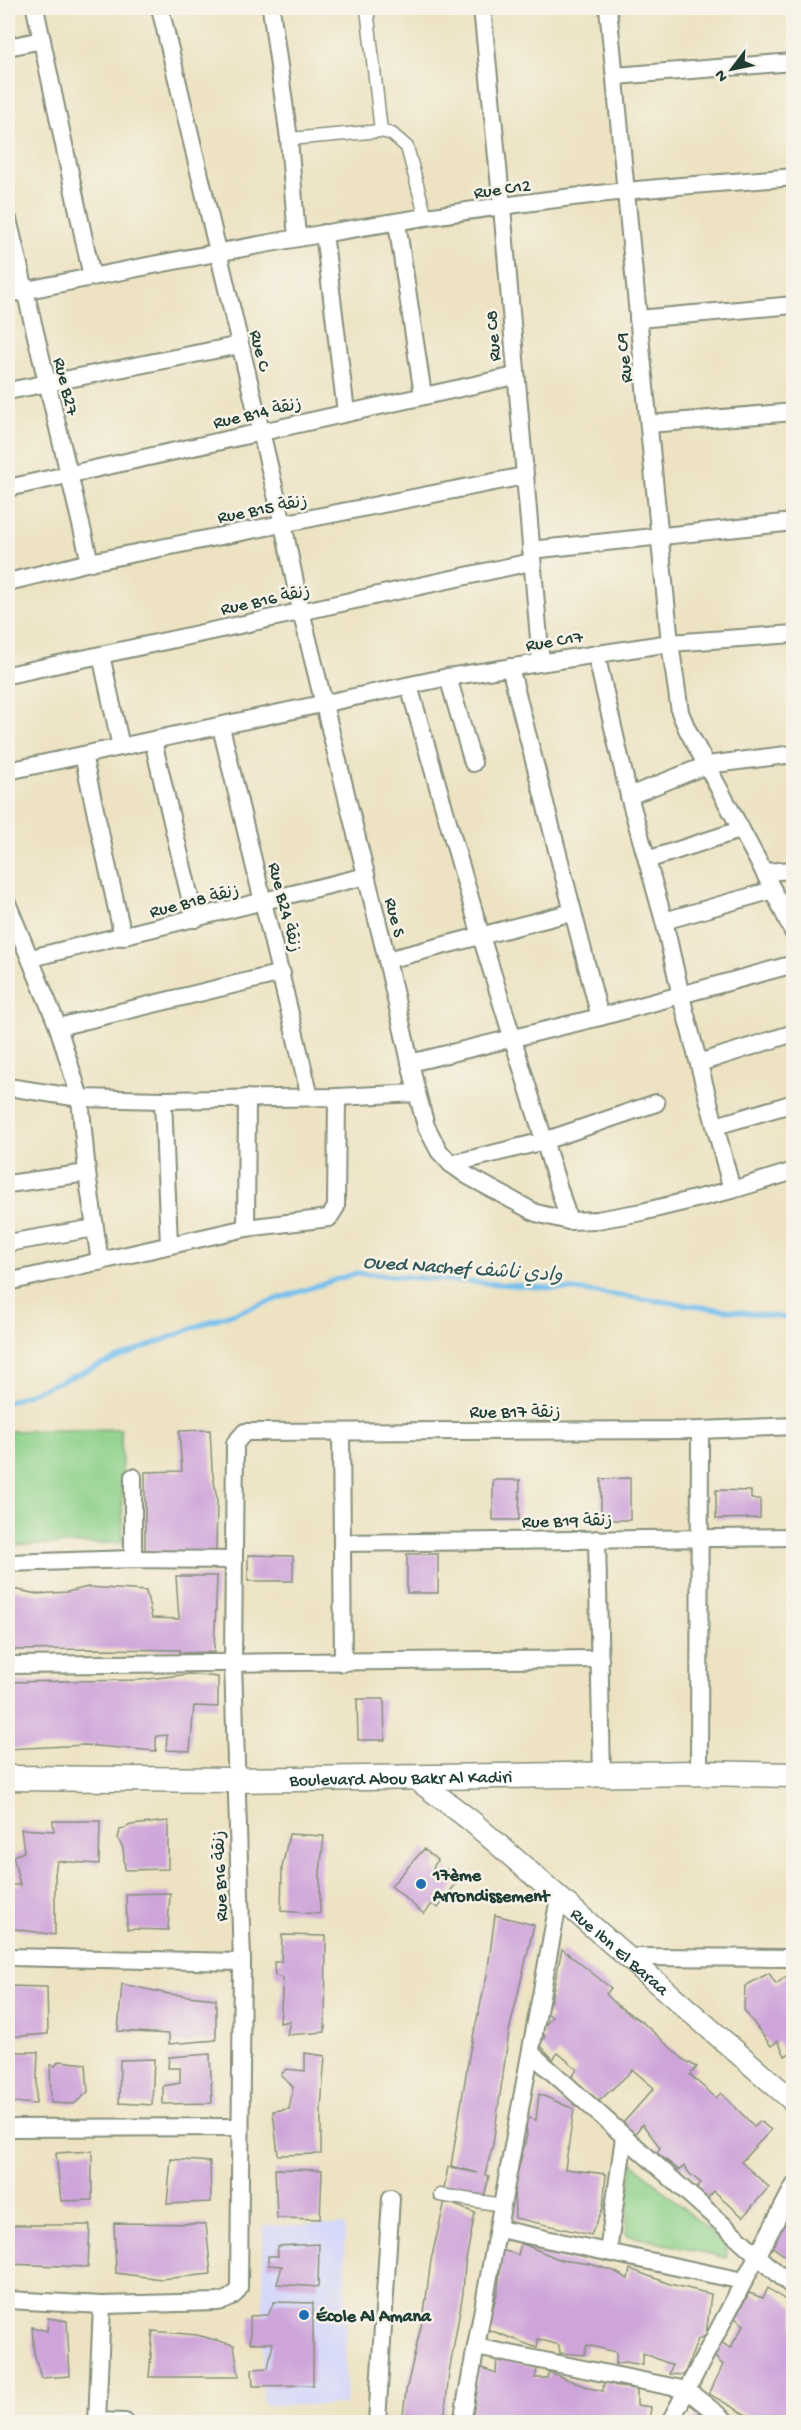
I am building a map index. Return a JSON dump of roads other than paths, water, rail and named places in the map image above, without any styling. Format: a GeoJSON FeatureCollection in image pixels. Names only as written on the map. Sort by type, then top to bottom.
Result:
{"type":"FeatureCollection","features":[{"type":"Feature","properties":{"kind":"main road","name":"Boulevard Abou Bakr Al Kadiri"},"geometry":{"type":"LineString","coordinates":[[8,1778],[235,1780],[699,1773],[794,1775]]}},
{"type":"Feature","properties":{"kind":"street"},"geometry":{"type":"LineString","coordinates":[[35,8],[93,277]]}},
{"type":"Feature","properties":{"kind":"street","name":"Rue C"},"geometry":{"type":"LineString","coordinates":[[161,8],[323,702]]}},
{"type":"Feature","properties":{"kind":"street"},"geometry":{"type":"LineString","coordinates":[[271,8],[289,139],[297,238]]}},
{"type":"Feature","properties":{"kind":"street"},"geometry":{"type":"LineString","coordinates":[[367,8],[381,131]]}},
{"type":"Feature","properties":{"kind":"street","name":"Rue C8"},"geometry":{"type":"LineString","coordinates":[[482,8],[502,207],[541,662]]}},
{"type":"Feature","properties":{"kind":"street","name":"Rue C9"},"geometry":{"type":"LineString","coordinates":[[609,8],[670,643],[682,720],[764,872],[794,934]]}},
{"type":"Feature","properties":{"kind":"street"},"geometry":{"type":"LineString","coordinates":[[8,47],[42,40]]}},
{"type":"Feature","properties":{"kind":"street"},"geometry":{"type":"LineString","coordinates":[[615,76],[794,62]]}},
{"type":"Feature","properties":{"kind":"street"},"geometry":{"type":"LineString","coordinates":[[289,139],[381,131],[392,134],[407,147],[426,218]]}},
{"type":"Feature","properties":{"kind":"street","name":"Rue C12"},"geometry":{"type":"LineString","coordinates":[[8,294],[218,251],[324,233],[626,191],[794,177]]}},
{"type":"Feature","properties":{"kind":"street","name":"Rue B27"},"geometry":{"type":"LineString","coordinates":[[8,219],[90,562]]}},
{"type":"Feature","properties":{"kind":"street"},"geometry":{"type":"LineString","coordinates":[[397,223],[423,395]]}},
{"type":"Feature","properties":{"kind":"street"},"geometry":{"type":"LineString","coordinates":[[324,233],[346,412]]}},
{"type":"Feature","properties":{"kind":"street"},"geometry":{"type":"LineString","coordinates":[[638,319],[794,305]]}},
{"type":"Feature","properties":{"kind":"street"},"geometry":{"type":"LineString","coordinates":[[8,391],[240,345]]}},
{"type":"Feature","properties":{"kind":"street","name":"Rue B14 زنقة"},"geometry":{"type":"LineString","coordinates":[[8,488],[515,376]]}},
{"type":"Feature","properties":{"kind":"street"},"geometry":{"type":"LineString","coordinates":[[649,424],[794,412]]}},
{"type":"Feature","properties":{"kind":"street","name":"Rue B15 زنقة"},"geometry":{"type":"LineString","coordinates":[[8,582],[90,562],[524,476]]}},
{"type":"Feature","properties":{"kind":"street","name":"Rue B16 زنقة"},"geometry":{"type":"LineString","coordinates":[[8,675],[301,611],[531,556],[660,537],[794,522]]}},
{"type":"Feature","properties":{"kind":"street","name":"Rue C17"},"geometry":{"type":"LineString","coordinates":[[323,702],[448,677],[670,643],[794,634]]}},
{"type":"Feature","properties":{"kind":"street"},"geometry":{"type":"LineString","coordinates":[[596,654],[629,796],[664,921],[681,996],[732,1190]]}},
{"type":"Feature","properties":{"kind":"street"},"geometry":{"type":"LineString","coordinates":[[101,655],[121,747]]}},
{"type":"Feature","properties":{"kind":"street"},"geometry":{"type":"LineString","coordinates":[[510,667],[600,1017]]}},
{"type":"Feature","properties":{"kind":"street"},"geometry":{"type":"LineString","coordinates":[[448,677],[473,763]]}},
{"type":"Feature","properties":{"kind":"street"},"geometry":{"type":"LineString","coordinates":[[409,686],[481,936],[569,1221]]}},
{"type":"Feature","properties":{"kind":"street"},"geometry":{"type":"LineString","coordinates":[[8,771],[323,702]]}},
{"type":"Feature","properties":{"kind":"street","name":"Rue S"},"geometry":{"type":"LineString","coordinates":[[323,702],[387,960],[417,1093],[433,1141],[451,1164]]}},
{"type":"Feature","properties":{"kind":"street","name":"Rue B24 زنقة"},"geometry":{"type":"LineString","coordinates":[[221,726],[310,1097]]}},
{"type":"Feature","properties":{"kind":"street"},"geometry":{"type":"LineString","coordinates":[[153,741],[195,919]]}},
{"type":"Feature","properties":{"kind":"street"},"geometry":{"type":"LineString","coordinates":[[629,796],[707,765],[794,754]]}},
{"type":"Feature","properties":{"kind":"street"},"geometry":{"type":"LineString","coordinates":[[83,755],[123,937]]}},
{"type":"Feature","properties":{"kind":"street"},"geometry":{"type":"LineString","coordinates":[[647,860],[740,830]]}},
{"type":"Feature","properties":{"kind":"street"},"geometry":{"type":"LineString","coordinates":[[764,872],[794,870]]}},
{"type":"Feature","properties":{"kind":"street","name":"Rue B18 زنقة"},"geometry":{"type":"LineString","coordinates":[[31,958],[265,903],[366,876]]}},
{"type":"Feature","properties":{"kind":"street"},"geometry":{"type":"LineString","coordinates":[[664,921],[773,890]]}},
{"type":"Feature","properties":{"kind":"street"},"geometry":{"type":"LineString","coordinates":[[8,908],[31,958],[58,1027],[80,1098],[87,1173],[100,1262]]}},
{"type":"Feature","properties":{"kind":"street"},"geometry":{"type":"LineString","coordinates":[[387,960],[573,912]]}},
{"type":"Feature","properties":{"kind":"street"},"geometry":{"type":"LineString","coordinates":[[410,1063],[600,1017],[794,964]]}},
{"type":"Feature","properties":{"kind":"street"},"geometry":{"type":"LineString","coordinates":[[58,1027],[282,973]]}},
{"type":"Feature","properties":{"kind":"street"},"geometry":{"type":"LineString","coordinates":[[699,1063],[794,1033]]}},
{"type":"Feature","properties":{"kind":"street"},"geometry":{"type":"LineString","coordinates":[[8,1087],[80,1098],[163,1100],[417,1093]]}},
{"type":"Feature","properties":{"kind":"street"},"geometry":{"type":"LineString","coordinates":[[8,1282],[246,1228],[326,1219],[332,1215],[336,1206],[337,1097]]}},
{"type":"Feature","properties":{"kind":"street"},"geometry":{"type":"LineString","coordinates":[[246,1228],[247,1098]]}},
{"type":"Feature","properties":{"kind":"street"},"geometry":{"type":"LineString","coordinates":[[163,1100],[169,1244]]}},
{"type":"Feature","properties":{"kind":"street"},"geometry":{"type":"LineString","coordinates":[[451,1164],[544,1141],[656,1102]]}},
{"type":"Feature","properties":{"kind":"street"},"geometry":{"type":"LineString","coordinates":[[716,1126],[794,1102]]}},
{"type":"Feature","properties":{"kind":"street"},"geometry":{"type":"LineString","coordinates":[[451,1164],[536,1213],[569,1221],[642,1212],[732,1190],[794,1171]]}},
{"type":"Feature","properties":{"kind":"street"},"geometry":{"type":"LineString","coordinates":[[8,1184],[87,1173]]}},
{"type":"Feature","properties":{"kind":"street"},"geometry":{"type":"LineString","coordinates":[[8,1243],[95,1228]]}},
{"type":"Feature","properties":{"kind":"street","name":"Rue B17 زنقة"},"geometry":{"type":"LineString","coordinates":[[238,1437],[245,1431],[700,1430],[794,1426]]}},
{"type":"Feature","properties":{"kind":"street"},"geometry":{"type":"LineString","coordinates":[[699,1773],[700,1430]]}},
{"type":"Feature","properties":{"kind":"street"},"geometry":{"type":"LineString","coordinates":[[341,1432],[342,1663]]}},
{"type":"Feature","properties":{"kind":"street","name":"Rue B16 زنقة"},"geometry":{"type":"LineString","coordinates":[[102,2305],[218,2302],[227,2300],[236,2294],[239,2288],[242,1962],[233,1662],[235,1443],[238,1437]]}},
{"type":"Feature","properties":{"kind":"street"},"geometry":{"type":"LineString","coordinates":[[133,1477],[133,1559]]}},
{"type":"Feature","properties":{"kind":"street","name":"Rue B19 زنقة"},"geometry":{"type":"LineString","coordinates":[[342,1543],[794,1537]]}},
{"type":"Feature","properties":{"kind":"street"},"geometry":{"type":"LineString","coordinates":[[597,1539],[602,1776]]}},
{"type":"Feature","properties":{"kind":"street"},"geometry":{"type":"LineString","coordinates":[[8,1563],[133,1559],[233,1560]]}},
{"type":"Feature","properties":{"kind":"street"},"geometry":{"type":"LineString","coordinates":[[8,1665],[600,1659]]}},
{"type":"Feature","properties":{"kind":"street","name":"Rue Ibn El Baraa"},"geometry":{"type":"LineString","coordinates":[[416,1779],[470,1820],[794,2102]]}},
{"type":"Feature","properties":{"kind":"street"},"geometry":{"type":"LineString","coordinates":[[462,2422],[559,1898]]}},
{"type":"Feature","properties":{"kind":"street"},"geometry":{"type":"LineString","coordinates":[[8,1957],[242,1962]]}},
{"type":"Feature","properties":{"kind":"street"},"geometry":{"type":"LineString","coordinates":[[628,1958],[794,1958]]}},
{"type":"Feature","properties":{"kind":"street"},"geometry":{"type":"LineString","coordinates":[[531,2053],[794,2288]]}},
{"type":"Feature","properties":{"kind":"street"},"geometry":{"type":"LineString","coordinates":[[8,2128],[240,2127]]}},
{"type":"Feature","properties":{"kind":"street"},"geometry":{"type":"LineString","coordinates":[[608,2252],[624,2137]]}},
{"type":"Feature","properties":{"kind":"street"},"geometry":{"type":"LineString","coordinates":[[670,2422],[794,2186]]}},
{"type":"Feature","properties":{"kind":"street"},"geometry":{"type":"LineString","coordinates":[[440,2194],[502,2205]]}},
{"type":"Feature","properties":{"kind":"street"},"geometry":{"type":"LineString","coordinates":[[377,2422],[391,2198]]}},
{"type":"Feature","properties":{"kind":"street"},"geometry":{"type":"LineString","coordinates":[[499,2229],[743,2281]]}},
{"type":"Feature","properties":{"kind":"street"},"geometry":{"type":"LineString","coordinates":[[8,2300],[102,2305],[97,2422],[125,2422]]}},
{"type":"Feature","properties":{"kind":"street"},"geometry":{"type":"LineString","coordinates":[[476,2347],[687,2390],[727,2422]]}},
{"type":"Feature","properties":{"kind":"waterway","name":"Oued Nachef وادي ناشف"},"geometry":{"type":"LineString","coordinates":[[8,1402],[213,1320],[356,1273],[576,1290],[794,1319]]}},
{"type":"Feature","properties":{"kind":"place","name":"17ème Arrondissement"},"geometry":{"type":"Point","coordinates":[421,1884]}},
{"type":"Feature","properties":{"kind":"place","name":"École Al Amana"},"geometry":{"type":"Point","coordinates":[304,2315]}}]}
